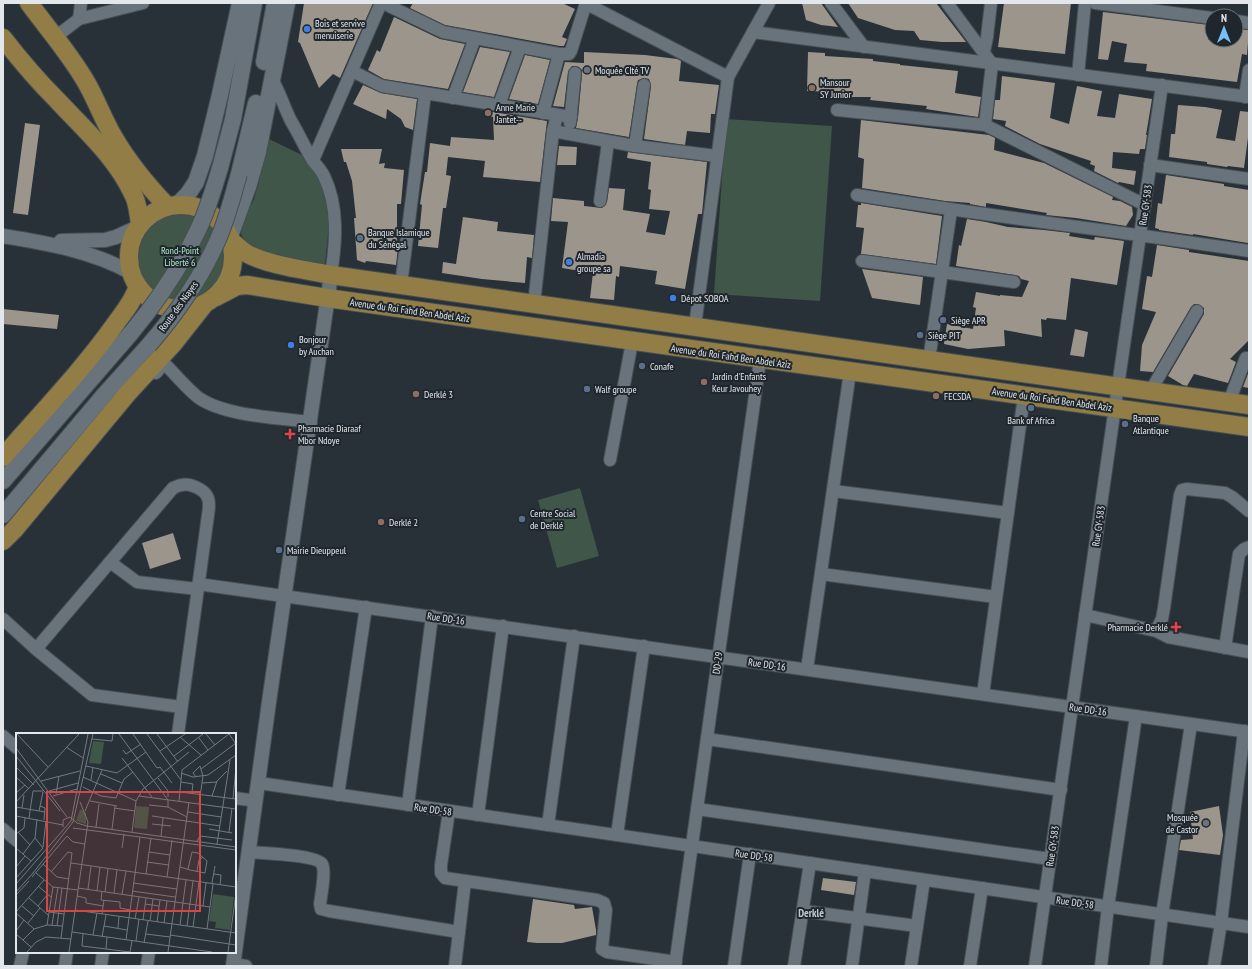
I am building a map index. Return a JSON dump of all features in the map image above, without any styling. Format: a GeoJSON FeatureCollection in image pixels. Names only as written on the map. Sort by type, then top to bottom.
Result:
{"type":"FeatureCollection","features":[{"type":"Feature","properties":{"kind":"main road"},"geometry":{"type":"LineString","coordinates":[[3,541],[14,530],[127,394],[173,344],[209,301],[225,285],[231,270],[233,258],[229,239],[224,228],[212,215],[194,206],[173,205],[144,181],[114,137],[87,82],[74,62],[54,38],[29,3]]}},
{"type":"Feature","properties":{"kind":"main road"},"geometry":{"type":"LineString","coordinates":[[3,457],[106,337],[127,308],[136,292],[128,259],[128,250],[130,240],[138,226],[151,213],[173,205],[188,194],[196,182],[219,99],[240,3]]}},
{"type":"Feature","properties":{"kind":"main road","name":"Route des Niayes"},"geometry":{"type":"LineString","coordinates":[[3,481],[151,310],[175,274],[196,236],[210,201],[233,119],[254,3]]}},
{"type":"Feature","properties":{"kind":"main road","name":"Route des Niayes"},"geometry":{"type":"LineString","coordinates":[[3,515],[104,395],[168,322],[194,285],[216,246],[239,174],[252,124],[275,3]]}},
{"type":"Feature","properties":{"kind":"main road"},"geometry":{"type":"LineString","coordinates":[[229,239],[248,187],[258,152],[287,3]]}},
{"type":"Feature","properties":{"kind":"main road"},"geometry":{"type":"LineString","coordinates":[[3,38],[27,69],[102,147],[125,178],[134,195],[137,206],[138,226]]}},
{"type":"Feature","properties":{"kind":"main road"},"geometry":{"type":"LineString","coordinates":[[229,239],[246,253],[257,258],[273,263],[331,275],[1249,405]]}},
{"type":"Feature","properties":{"kind":"main road"},"geometry":{"type":"LineString","coordinates":[[134,279],[150,298],[166,306],[185,308],[209,301]]}},
{"type":"Feature","properties":{"kind":"main road","name":"Avenue du Roi Fahd Ben Abdel Aziz"},"geometry":{"type":"LineString","coordinates":[[209,301],[237,286],[247,285],[632,342],[1249,427]]}},
{"type":"Feature","properties":{"kind":"street"},"geometry":{"type":"LineString","coordinates":[[79,19],[81,3]]}},
{"type":"Feature","properties":{"kind":"street"},"geometry":{"type":"LineString","coordinates":[[54,38],[79,19],[143,3]]}},
{"type":"Feature","properties":{"kind":"street"},"geometry":{"type":"LineString","coordinates":[[313,160],[382,3],[442,32],[558,54],[569,54],[571,51],[586,3],[728,77]]}},
{"type":"Feature","properties":{"kind":"street"},"geometry":{"type":"LineString","coordinates":[[695,326],[728,77],[769,3]]}},
{"type":"Feature","properties":{"kind":"street"},"geometry":{"type":"LineString","coordinates":[[831,3],[864,46]]}},
{"type":"Feature","properties":{"kind":"street"},"geometry":{"type":"LineString","coordinates":[[947,3],[992,64],[985,125]]}},
{"type":"Feature","properties":{"kind":"street"},"geometry":{"type":"LineString","coordinates":[[984,52],[991,3]]}},
{"type":"Feature","properties":{"kind":"street"},"geometry":{"type":"LineString","coordinates":[[1078,75],[1085,3]]}},
{"type":"Feature","properties":{"kind":"street"},"geometry":{"type":"LineString","coordinates":[[1095,3],[1204,17]]}},
{"type":"Feature","properties":{"kind":"street"},"geometry":{"type":"LineString","coordinates":[[752,32],[1247,97],[1249,70]]}},
{"type":"Feature","properties":{"kind":"street"},"geometry":{"type":"LineString","coordinates":[[453,98],[475,38]]}},
{"type":"Feature","properties":{"kind":"street"},"geometry":{"type":"LineString","coordinates":[[499,105],[520,47]]}},
{"type":"Feature","properties":{"kind":"street"},"geometry":{"type":"LineString","coordinates":[[543,113],[558,54]]}},
{"type":"Feature","properties":{"kind":"street"},"geometry":{"type":"LineString","coordinates":[[352,71],[382,86],[571,117]]}},
{"type":"Feature","properties":{"kind":"street"},"geometry":{"type":"LineString","coordinates":[[568,133],[575,73]]}},
{"type":"Feature","properties":{"kind":"street"},"geometry":{"type":"LineString","coordinates":[[238,965],[249,852],[336,243],[333,207],[324,175],[313,160],[291,120],[272,79]]}},
{"type":"Feature","properties":{"kind":"street"},"geometry":{"type":"LineString","coordinates":[[635,146],[644,85]]}},
{"type":"Feature","properties":{"kind":"street","name":"Rue GY-583"},"geometry":{"type":"LineString","coordinates":[[1035,966],[1162,85]]}},
{"type":"Feature","properties":{"kind":"street"},"geometry":{"type":"LineString","coordinates":[[401,285],[425,94]]}},
{"type":"Feature","properties":{"kind":"street"},"geometry":{"type":"LineString","coordinates":[[837,110],[985,125],[1145,205]]}},
{"type":"Feature","properties":{"kind":"street"},"geometry":{"type":"LineString","coordinates":[[534,304],[553,131],[557,115]]}},
{"type":"Feature","properties":{"kind":"street"},"geometry":{"type":"LineString","coordinates":[[553,131],[608,142],[717,156]]}},
{"type":"Feature","properties":{"kind":"street"},"geometry":{"type":"LineString","coordinates":[[600,201],[608,142]]}},
{"type":"Feature","properties":{"kind":"street"},"geometry":{"type":"LineString","coordinates":[[1150,165],[1249,179]]}},
{"type":"Feature","properties":{"kind":"street"},"geometry":{"type":"LineString","coordinates":[[856,196],[951,210],[1141,234],[1249,251]]}},
{"type":"Feature","properties":{"kind":"street"},"geometry":{"type":"LineString","coordinates":[[929,360],[951,210]]}},
{"type":"Feature","properties":{"kind":"street"},"geometry":{"type":"LineString","coordinates":[[31,240],[72,242],[105,240],[116,237],[138,226]]}},
{"type":"Feature","properties":{"kind":"street"},"geometry":{"type":"LineString","coordinates":[[3,236],[31,240],[110,261],[134,279]]}},
{"type":"Feature","properties":{"kind":"street"},"geometry":{"type":"LineString","coordinates":[[862,261],[1014,282]]}},
{"type":"Feature","properties":{"kind":"street"},"geometry":{"type":"LineString","coordinates":[[1151,390],[1197,311]]}},
{"type":"Feature","properties":{"kind":"street"},"geometry":{"type":"LineString","coordinates":[[610,460],[632,342]]}},
{"type":"Feature","properties":{"kind":"street"},"geometry":{"type":"LineString","coordinates":[[1229,402],[1245,360],[1246,358],[1249,358]]}},
{"type":"Feature","properties":{"kind":"street","name":"DD-29"},"geometry":{"type":"LineString","coordinates":[[676,964],[717,657],[760,360]]}},
{"type":"Feature","properties":{"kind":"street"},"geometry":{"type":"LineString","coordinates":[[3,550],[164,363],[199,398],[214,406],[230,411],[311,422]]}},
{"type":"Feature","properties":{"kind":"street"},"geometry":{"type":"LineString","coordinates":[[807,669],[850,372]]}},
{"type":"Feature","properties":{"kind":"street"},"geometry":{"type":"LineString","coordinates":[[983,694],[1024,396]]}},
{"type":"Feature","properties":{"kind":"street"},"geometry":{"type":"LineString","coordinates":[[36,649],[173,488],[183,484],[193,486],[200,490],[207,496],[209,502],[208,515],[178,733]]}},
{"type":"Feature","properties":{"kind":"street"},"geometry":{"type":"LineString","coordinates":[[1156,631],[1162,619],[1180,495],[1182,490],[1187,489],[1225,493],[1249,511]]}},
{"type":"Feature","properties":{"kind":"street"},"geometry":{"type":"LineString","coordinates":[[833,491],[1008,513]]}},
{"type":"Feature","properties":{"kind":"street"},"geometry":{"type":"LineString","coordinates":[[1225,648],[1239,554],[1249,547]]}},
{"type":"Feature","properties":{"kind":"street","name":"Rue DD-16"},"geometry":{"type":"LineString","coordinates":[[110,562],[137,582],[198,586],[285,595],[1247,732]]}},
{"type":"Feature","properties":{"kind":"street"},"geometry":{"type":"LineString","coordinates":[[821,574],[996,597]]}},
{"type":"Feature","properties":{"kind":"street"},"geometry":{"type":"LineString","coordinates":[[338,795],[366,607]]}},
{"type":"Feature","properties":{"kind":"street"},"geometry":{"type":"LineString","coordinates":[[1085,615],[1156,631],[1168,636],[1249,652]]}},
{"type":"Feature","properties":{"kind":"street"},"geometry":{"type":"LineString","coordinates":[[408,805],[432,616]]}},
{"type":"Feature","properties":{"kind":"street"},"geometry":{"type":"LineString","coordinates":[[3,619],[36,649],[92,695],[181,707]]}},
{"type":"Feature","properties":{"kind":"street"},"geometry":{"type":"LineString","coordinates":[[478,815],[503,626]]}},
{"type":"Feature","properties":{"kind":"street"},"geometry":{"type":"LineString","coordinates":[[548,825],[574,636]]}},
{"type":"Feature","properties":{"kind":"street"},"geometry":{"type":"LineString","coordinates":[[617,835],[644,646]]}},
{"type":"Feature","properties":{"kind":"street"},"geometry":{"type":"LineString","coordinates":[[1100,966],[1136,716]]}},
{"type":"Feature","properties":{"kind":"street"},"geometry":{"type":"LineString","coordinates":[[1156,966],[1162,915],[1191,724]]}},
{"type":"Feature","properties":{"kind":"street"},"geometry":{"type":"LineString","coordinates":[[1214,966],[1247,732]]}},
{"type":"Feature","properties":{"kind":"street"},"geometry":{"type":"LineString","coordinates":[[3,736],[16,747]]}},
{"type":"Feature","properties":{"kind":"street"},"geometry":{"type":"LineString","coordinates":[[707,740],[1060,790]]}},
{"type":"Feature","properties":{"kind":"street","name":"Rue DD-58"},"geometry":{"type":"LineString","coordinates":[[259,783],[1249,927]]}},
{"type":"Feature","properties":{"kind":"street"},"geometry":{"type":"LineString","coordinates":[[236,798],[256,801]]}},
{"type":"Feature","properties":{"kind":"street"},"geometry":{"type":"LineString","coordinates":[[697,809],[1050,859]]}},
{"type":"Feature","properties":{"kind":"street"},"geometry":{"type":"LineString","coordinates":[[448,811],[441,873],[445,878],[597,900],[604,903],[606,910],[602,949],[607,952],[676,964]]}},
{"type":"Feature","properties":{"kind":"street"},"geometry":{"type":"LineString","coordinates":[[249,852],[306,857],[317,860],[322,864],[324,871],[320,904],[321,909],[459,932]]}},
{"type":"Feature","properties":{"kind":"street"},"geometry":{"type":"LineString","coordinates":[[734,966],[750,854]]}},
{"type":"Feature","properties":{"kind":"street"},"geometry":{"type":"LineString","coordinates":[[794,966],[810,863]]}},
{"type":"Feature","properties":{"kind":"street"},"geometry":{"type":"LineString","coordinates":[[852,966],[865,871]]}},
{"type":"Feature","properties":{"kind":"street"},"geometry":{"type":"LineString","coordinates":[[911,966],[924,880]]}},
{"type":"Feature","properties":{"kind":"street"},"geometry":{"type":"LineString","coordinates":[[455,966],[464,881]]}},
{"type":"Feature","properties":{"kind":"street"},"geometry":{"type":"LineString","coordinates":[[970,966],[982,888]]}},
{"type":"Feature","properties":{"kind":"street"},"geometry":{"type":"LineString","coordinates":[[803,911],[917,926]]}},
{"type":"Feature","properties":{"kind":"street"},"geometry":{"type":"LineString","coordinates":[[20,966],[23,953]]}},
{"type":"Feature","properties":{"kind":"street"},"geometry":{"type":"LineString","coordinates":[[65,966],[67,953]]}},
{"type":"Feature","properties":{"kind":"street"},"geometry":{"type":"LineString","coordinates":[[101,966],[103,953]]}},
{"type":"Feature","properties":{"kind":"street"},"geometry":{"type":"LineString","coordinates":[[147,966],[149,953]]}},
{"type":"Feature","properties":{"kind":"green space"},"geometry":{"type":"Polygon","coordinates":[[[726,119],[832,126],[820,301],[714,294],[726,119]]]}},
{"type":"Feature","properties":{"kind":"green space"},"geometry":{"type":"Polygon","coordinates":[[[269,139],[302,155],[314,165],[329,198],[329,226],[325,264],[274,256],[260,251],[250,245],[242,237],[240,223],[254,199],[269,139]]]}},
{"type":"Feature","properties":{"kind":"green space","name":"Rond-Point Liberté 6"},"geometry":{"type":"Polygon","coordinates":[[[180,210],[198,214],[212,224],[222,238],[226,256],[222,274],[212,288],[198,298],[180,302],[162,298],[148,288],[138,274],[134,256],[138,238],[148,224],[162,214],[180,210]]]}},
{"type":"Feature","properties":{"kind":"green space"},"geometry":{"type":"Polygon","coordinates":[[[580,488],[599,556],[557,568],[538,500],[580,488]]]}},
{"type":"Feature","properties":{"kind":"building"},"geometry":{"type":"Polygon","coordinates":[[[304,3],[373,3],[340,78],[333,74],[319,88],[300,43],[298,42],[304,3]]]}},
{"type":"Feature","properties":{"kind":"building"},"geometry":{"type":"Polygon","coordinates":[[[413,3],[562,3],[575,9],[562,37],[567,39],[564,46],[560,46],[445,25],[410,8],[413,3]]]}},
{"type":"Feature","properties":{"kind":"building"},"geometry":{"type":"Polygon","coordinates":[[[802,3],[821,3],[838,27],[821,25],[806,20],[802,3]]]}},
{"type":"Feature","properties":{"kind":"building"},"geometry":{"type":"Polygon","coordinates":[[[848,3],[936,3],[966,42],[920,40],[914,31],[895,30],[858,18],[848,3]]]}},
{"type":"Feature","properties":{"kind":"building"},"geometry":{"type":"Polygon","coordinates":[[[1004,3],[1071,3],[1065,54],[998,47],[1004,3]]]}},
{"type":"Feature","properties":{"kind":"building"},"geometry":{"type":"Polygon","coordinates":[[[1103,12],[1204,24],[1204,48],[1244,48],[1244,30],[1249,30],[1247,55],[1242,54],[1237,82],[1146,71],[1147,64],[1124,62],[1127,44],[1112,41],[1108,60],[1098,59],[1103,12]]]}},
{"type":"Feature","properties":{"kind":"building"},"geometry":{"type":"Polygon","coordinates":[[[394,17],[440,39],[465,44],[448,89],[384,79],[368,70],[377,50],[380,52],[394,17]]]}},
{"type":"Feature","properties":{"kind":"building"},"geometry":{"type":"Polygon","coordinates":[[[480,47],[510,52],[494,97],[463,92],[480,47]]]}},
{"type":"Feature","properties":{"kind":"building"},"geometry":{"type":"Polygon","coordinates":[[[584,52],[645,55],[677,59],[681,61],[679,81],[719,85],[715,114],[711,114],[710,133],[687,131],[685,145],[644,139],[651,86],[649,79],[645,78],[638,80],[629,137],[576,128],[582,74],[582,70],[579,67],[572,66],[568,72],[564,107],[553,106],[565,62],[584,63],[584,52]]]}},
{"type":"Feature","properties":{"kind":"building"},"geometry":{"type":"Polygon","coordinates":[[[808,52],[825,53],[825,56],[873,59],[873,61],[900,65],[958,71],[955,93],[981,97],[978,117],[926,109],[927,106],[870,100],[871,97],[834,97],[834,92],[807,91],[808,52]]]}},
{"type":"Feature","properties":{"kind":"building"},"geometry":{"type":"Polygon","coordinates":[[[525,55],[550,60],[538,104],[509,99],[525,55]]]}},
{"type":"Feature","properties":{"kind":"building"},"geometry":{"type":"Polygon","coordinates":[[[1002,76],[1055,83],[1050,118],[1069,124],[1077,86],[1102,91],[1097,116],[1115,118],[1119,94],[1152,99],[1145,149],[1140,149],[1139,154],[1113,152],[1112,168],[1136,171],[1134,185],[1118,183],[1094,171],[1095,166],[1090,164],[1091,161],[1040,144],[1005,126],[1006,121],[993,119],[995,100],[1000,100],[1002,76]]]}},
{"type":"Feature","properties":{"kind":"building"},"geometry":{"type":"Polygon","coordinates":[[[363,85],[381,93],[417,99],[413,130],[405,127],[401,119],[387,109],[386,119],[353,104],[363,85]]]}},
{"type":"Feature","properties":{"kind":"building"},"geometry":{"type":"Polygon","coordinates":[[[1178,105],[1222,110],[1216,138],[1235,141],[1240,111],[1249,112],[1249,130],[1244,168],[1227,167],[1207,164],[1207,162],[1169,157],[1171,134],[1175,134],[1178,105]]]}},
{"type":"Feature","properties":{"kind":"building"},"geometry":{"type":"Polygon","coordinates":[[[487,111],[547,121],[540,182],[483,177],[485,161],[448,157],[446,175],[451,176],[446,208],[443,208],[438,248],[418,246],[422,205],[420,204],[425,172],[427,172],[430,143],[450,146],[451,137],[494,140],[493,117],[487,115],[487,111]]]}},
{"type":"Feature","properties":{"kind":"building"},"geometry":{"type":"Polygon","coordinates":[[[861,120],[989,135],[995,138],[994,150],[1044,163],[1113,197],[1112,200],[1120,201],[1132,207],[1133,215],[1126,226],[1046,215],[1047,213],[986,203],[986,207],[970,203],[945,201],[862,188],[864,159],[858,157],[861,120]]]}},
{"type":"Feature","properties":{"kind":"building"},"geometry":{"type":"Polygon","coordinates":[[[25,123],[40,125],[28,215],[13,213],[25,123]]]}},
{"type":"Feature","properties":{"kind":"building"},"geometry":{"type":"Polygon","coordinates":[[[559,146],[577,147],[576,165],[557,165],[559,146]]]}},
{"type":"Feature","properties":{"kind":"building"},"geometry":{"type":"Polygon","coordinates":[[[341,149],[382,149],[379,164],[385,163],[384,168],[404,170],[401,204],[397,204],[398,247],[396,265],[366,261],[365,263],[357,260],[354,218],[356,218],[352,181],[346,162],[344,162],[341,149]]]}},
{"type":"Feature","properties":{"kind":"building"},"geometry":{"type":"Polygon","coordinates":[[[628,152],[707,162],[702,214],[698,214],[685,289],[655,284],[657,271],[620,266],[619,277],[616,276],[614,300],[590,298],[593,273],[562,268],[568,222],[551,221],[553,198],[584,201],[584,206],[602,208],[607,202],[609,188],[625,189],[623,210],[650,214],[646,232],[665,235],[670,211],[649,209],[651,190],[648,189],[651,162],[627,158],[628,152]]]}},
{"type":"Feature","properties":{"kind":"building"},"geometry":{"type":"Polygon","coordinates":[[[1166,175],[1224,184],[1224,186],[1249,190],[1248,243],[1159,230],[1155,228],[1158,203],[1162,204],[1166,175]]]}},
{"type":"Feature","properties":{"kind":"building"},"geometry":{"type":"Polygon","coordinates":[[[861,203],[942,216],[936,264],[861,254],[864,228],[856,227],[858,205],[861,205],[861,203]]]}},
{"type":"Feature","properties":{"kind":"building"},"geometry":{"type":"Polygon","coordinates":[[[463,217],[498,222],[497,231],[534,235],[532,258],[527,257],[525,283],[442,273],[443,262],[456,264],[463,217]]]}},
{"type":"Feature","properties":{"kind":"building"},"geometry":{"type":"Polygon","coordinates":[[[967,219],[1008,227],[1070,233],[1069,236],[1094,240],[1095,237],[1124,241],[1117,285],[1071,278],[1066,320],[1047,318],[1046,320],[1041,319],[1042,337],[1004,330],[1005,346],[968,349],[944,344],[947,324],[973,329],[976,308],[973,307],[976,292],[1000,296],[1022,297],[1029,281],[1021,279],[1019,276],[1015,275],[956,266],[959,245],[961,246],[967,219]]]}},
{"type":"Feature","properties":{"kind":"building"},"geometry":{"type":"Polygon","coordinates":[[[1157,245],[1189,250],[1189,252],[1249,261],[1249,340],[1230,359],[1236,362],[1228,383],[1194,374],[1187,386],[1168,376],[1204,314],[1204,308],[1197,304],[1194,304],[1191,307],[1153,372],[1140,371],[1142,345],[1156,312],[1142,309],[1147,276],[1152,277],[1157,245]]]}},
{"type":"Feature","properties":{"kind":"building"},"geometry":{"type":"Polygon","coordinates":[[[862,269],[923,277],[920,305],[872,298],[862,269]]]}},
{"type":"Feature","properties":{"kind":"building"},"geometry":{"type":"Polygon","coordinates":[[[3,309],[59,315],[57,329],[3,324],[3,309]]]}},
{"type":"Feature","properties":{"kind":"building"},"geometry":{"type":"Polygon","coordinates":[[[1075,329],[1088,332],[1084,357],[1070,355],[1075,329]]]}},
{"type":"Feature","properties":{"kind":"building"},"geometry":{"type":"Polygon","coordinates":[[[1249,371],[1249,388],[1243,387],[1249,371]]]}},
{"type":"Feature","properties":{"kind":"building"},"geometry":{"type":"Polygon","coordinates":[[[173,533],[181,559],[150,569],[142,543],[173,533]]]}},
{"type":"Feature","properties":{"kind":"building","name":"Mosquée de Castor"},"geometry":{"type":"Polygon","coordinates":[[[1219,806],[1223,835],[1220,855],[1179,850],[1181,840],[1193,839],[1190,812],[1219,806]]]}},
{"type":"Feature","properties":{"kind":"building"},"geometry":{"type":"Polygon","coordinates":[[[823,878],[856,882],[854,895],[821,890],[823,878]]]}},
{"type":"Feature","properties":{"kind":"building"},"geometry":{"type":"Polygon","coordinates":[[[533,899],[574,905],[575,909],[592,907],[596,935],[562,943],[527,942],[533,899]]]}},
{"type":"Feature","properties":{"kind":"place","name":"Bois et servive menuiserie"},"geometry":{"type":"Point","coordinates":[307,29]}},
{"type":"Feature","properties":{"kind":"place","name":"Moquée CIté TV"},"geometry":{"type":"Point","coordinates":[587,70]}},
{"type":"Feature","properties":{"kind":"place","name":"Mansour SY Junior"},"geometry":{"type":"Point","coordinates":[812,88]}},
{"type":"Feature","properties":{"kind":"place","name":"Anne Marie Jantet--"},"geometry":{"type":"Point","coordinates":[488,113]}},
{"type":"Feature","properties":{"kind":"place","name":"Banque Islamique du Sénégal"},"geometry":{"type":"Point","coordinates":[360,238]}},
{"type":"Feature","properties":{"kind":"place","name":"Almadia groupe sa"},"geometry":{"type":"Point","coordinates":[569,262]}},
{"type":"Feature","properties":{"kind":"place","name":"Dépot SOBOA"},"geometry":{"type":"Point","coordinates":[673,298]}},
{"type":"Feature","properties":{"kind":"place","name":"Siège APR"},"geometry":{"type":"Point","coordinates":[943,320]}},
{"type":"Feature","properties":{"kind":"place","name":"Siège PIT"},"geometry":{"type":"Point","coordinates":[920,335]}},
{"type":"Feature","properties":{"kind":"place","name":"Bonjour by Auchan"},"geometry":{"type":"Point","coordinates":[291,345]}},
{"type":"Feature","properties":{"kind":"place","name":"Conafe"},"geometry":{"type":"Point","coordinates":[642,366]}},
{"type":"Feature","properties":{"kind":"place","name":"Jardin d'Enfants Keur Javouhey"},"geometry":{"type":"Point","coordinates":[704,382]}},
{"type":"Feature","properties":{"kind":"place","name":"Walf groupe"},"geometry":{"type":"Point","coordinates":[587,389]}},
{"type":"Feature","properties":{"kind":"place","name":"Derklé 3"},"geometry":{"type":"Point","coordinates":[416,394]}},
{"type":"Feature","properties":{"kind":"place","name":"FECSDA"},"geometry":{"type":"Point","coordinates":[936,396]}},
{"type":"Feature","properties":{"kind":"place","name":"Bank of Africa"},"geometry":{"type":"Point","coordinates":[1031,408]}},
{"type":"Feature","properties":{"kind":"place","name":"Banque Atlantique"},"geometry":{"type":"Point","coordinates":[1125,424]}},
{"type":"Feature","properties":{"kind":"place","name":"Pharmacie Diaraaf Mbor Ndoye"},"geometry":{"type":"Point","coordinates":[290,434]}},
{"type":"Feature","properties":{"kind":"place","name":"Centre Social de Derklé"},"geometry":{"type":"Point","coordinates":[522,519]}},
{"type":"Feature","properties":{"kind":"place","name":"Derklé 2"},"geometry":{"type":"Point","coordinates":[381,522]}},
{"type":"Feature","properties":{"kind":"place","name":"Mairie Dieuppeul"},"geometry":{"type":"Point","coordinates":[279,550]}},
{"type":"Feature","properties":{"kind":"place","name":"Pharmacie Derklé"},"geometry":{"type":"Point","coordinates":[1176,627]}},
{"type":"Feature","properties":{"kind":"place","name":"Mosquée de Castor"},"geometry":{"type":"Point","coordinates":[1206,823]}},
{"type":"Feature","properties":{"kind":"district","name":"Derklé"},"geometry":{"type":"Point","coordinates":[811,913]}}]}
